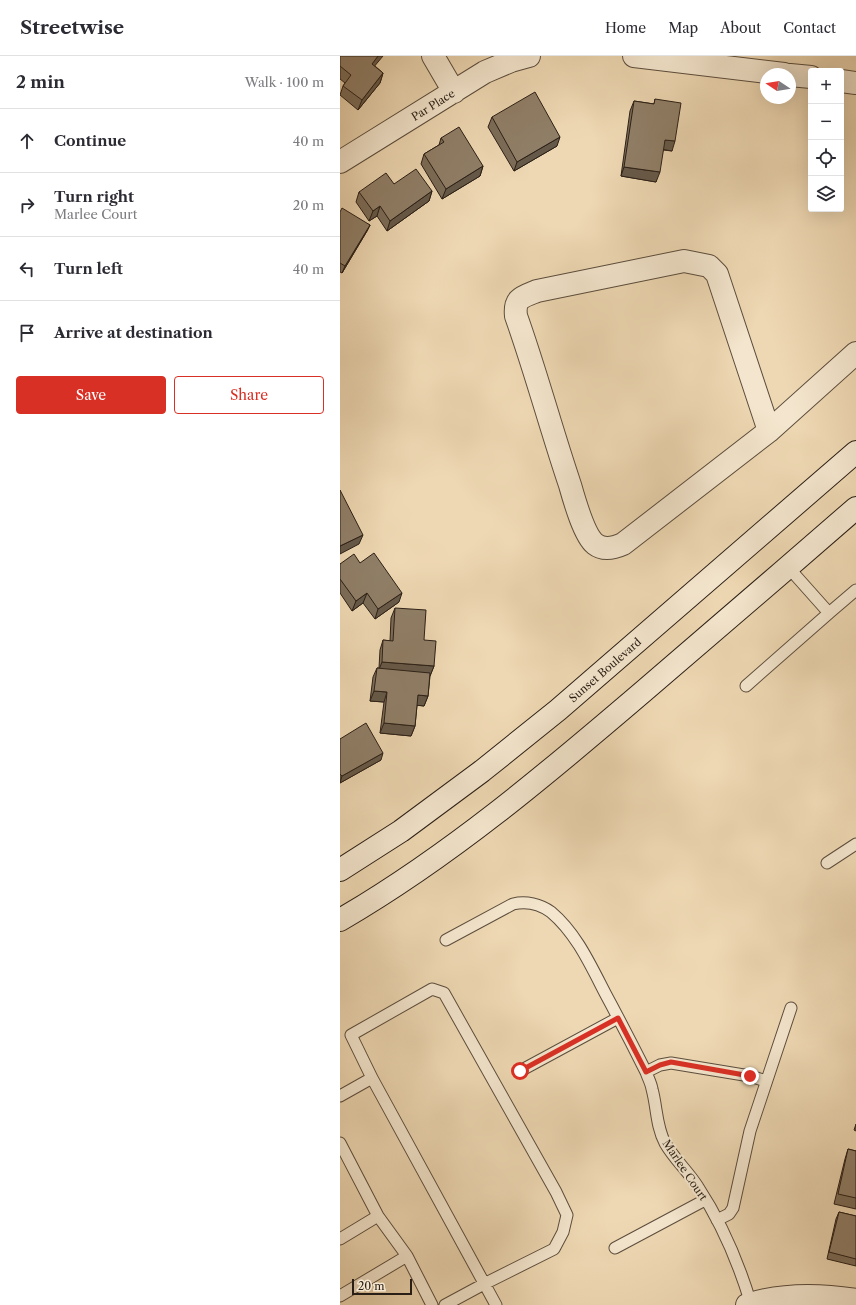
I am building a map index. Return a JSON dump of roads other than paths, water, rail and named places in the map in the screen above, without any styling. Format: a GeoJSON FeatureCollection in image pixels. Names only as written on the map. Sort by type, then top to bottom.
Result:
{"type":"FeatureCollection","features":[{"type":"Feature","properties":{"kind":"street"},"geometry":{"type":"LineString","coordinates":[[433,56],[454,92]]}},
{"type":"Feature","properties":{"kind":"street","name":"Par Place"},"geometry":{"type":"LineString","coordinates":[[340,162],[485,72],[511,61],[529,56]]}},
{"type":"Feature","properties":{"kind":"street"},"geometry":{"type":"LineString","coordinates":[[634,56],[760,71]]}},
{"type":"Feature","properties":{"kind":"street"},"geometry":{"type":"LineString","coordinates":[[796,76],[808,77]]}},
{"type":"Feature","properties":{"kind":"street"},"geometry":{"type":"LineString","coordinates":[[844,81],[856,83]]}},
{"type":"Feature","properties":{"kind":"street"},"geometry":{"type":"LineString","coordinates":[[769,431],[717,274],[709,266],[684,261],[537,291],[519,300],[515,306],[516,316],[552,432],[582,521],[594,543],[601,547],[609,548],[624,544],[769,431],[856,353]]}},
{"type":"Feature","properties":{"kind":"street","name":"Sunset Boulevard"},"geometry":{"type":"LineString","coordinates":[[340,870],[401,831],[482,771],[558,710],[856,452]]}},
{"type":"Feature","properties":{"kind":"street"},"geometry":{"type":"LineString","coordinates":[[340,920],[426,865],[507,805],[583,743],[856,508]]}},
{"type":"Feature","properties":{"kind":"street"},"geometry":{"type":"LineString","coordinates":[[749,1304],[790,1296],[812,1295],[856,1300]]}},
{"type":"Feature","properties":{"kind":"lane"},"geometry":{"type":"LineString","coordinates":[[788,566],[829,613]]}},
{"type":"Feature","properties":{"kind":"lane"},"geometry":{"type":"LineString","coordinates":[[746,686],[856,590]]}},
{"type":"Feature","properties":{"kind":"lane"},"geometry":{"type":"LineString","coordinates":[[827,862],[856,844]]}},
{"type":"Feature","properties":{"kind":"lane","name":"Marlee Court"},"geometry":{"type":"LineString","coordinates":[[446,940],[513,904],[523,902],[536,904],[550,911],[568,930],[584,952],[646,1072],[652,1090],[658,1122],[664,1142],[698,1188],[717,1220],[744,1279],[749,1304]]}},
{"type":"Feature","properties":{"kind":"lane"},"geometry":{"type":"LineString","coordinates":[[445,1305],[484,1284],[554,1249],[563,1232],[567,1215],[444,993],[432,989],[351,1035],[372,1078],[484,1284],[496,1305]]}},
{"type":"Feature","properties":{"kind":"lane"},"geometry":{"type":"LineString","coordinates":[[717,1220],[729,1214],[733,1208],[750,1131],[791,1008]]}},
{"type":"Feature","properties":{"kind":"lane"},"geometry":{"type":"LineString","coordinates":[[520,1071],[618,1018]]}},
{"type":"Feature","properties":{"kind":"lane"},"geometry":{"type":"LineString","coordinates":[[646,1072],[660,1065],[671,1062],[750,1076],[766,1081]]}},
{"type":"Feature","properties":{"kind":"lane"},"geometry":{"type":"LineString","coordinates":[[340,1096],[372,1078]]}},
{"type":"Feature","properties":{"kind":"lane"},"geometry":{"type":"LineString","coordinates":[[340,1143],[378,1216],[408,1256],[432,1305]]}},
{"type":"Feature","properties":{"kind":"lane"},"geometry":{"type":"LineString","coordinates":[[615,1248],[705,1200]]}},
{"type":"Feature","properties":{"kind":"lane"},"geometry":{"type":"LineString","coordinates":[[340,1239],[378,1216]]}},
{"type":"Feature","properties":{"kind":"lane"},"geometry":{"type":"LineString","coordinates":[[340,1296],[408,1256]]}}]}
